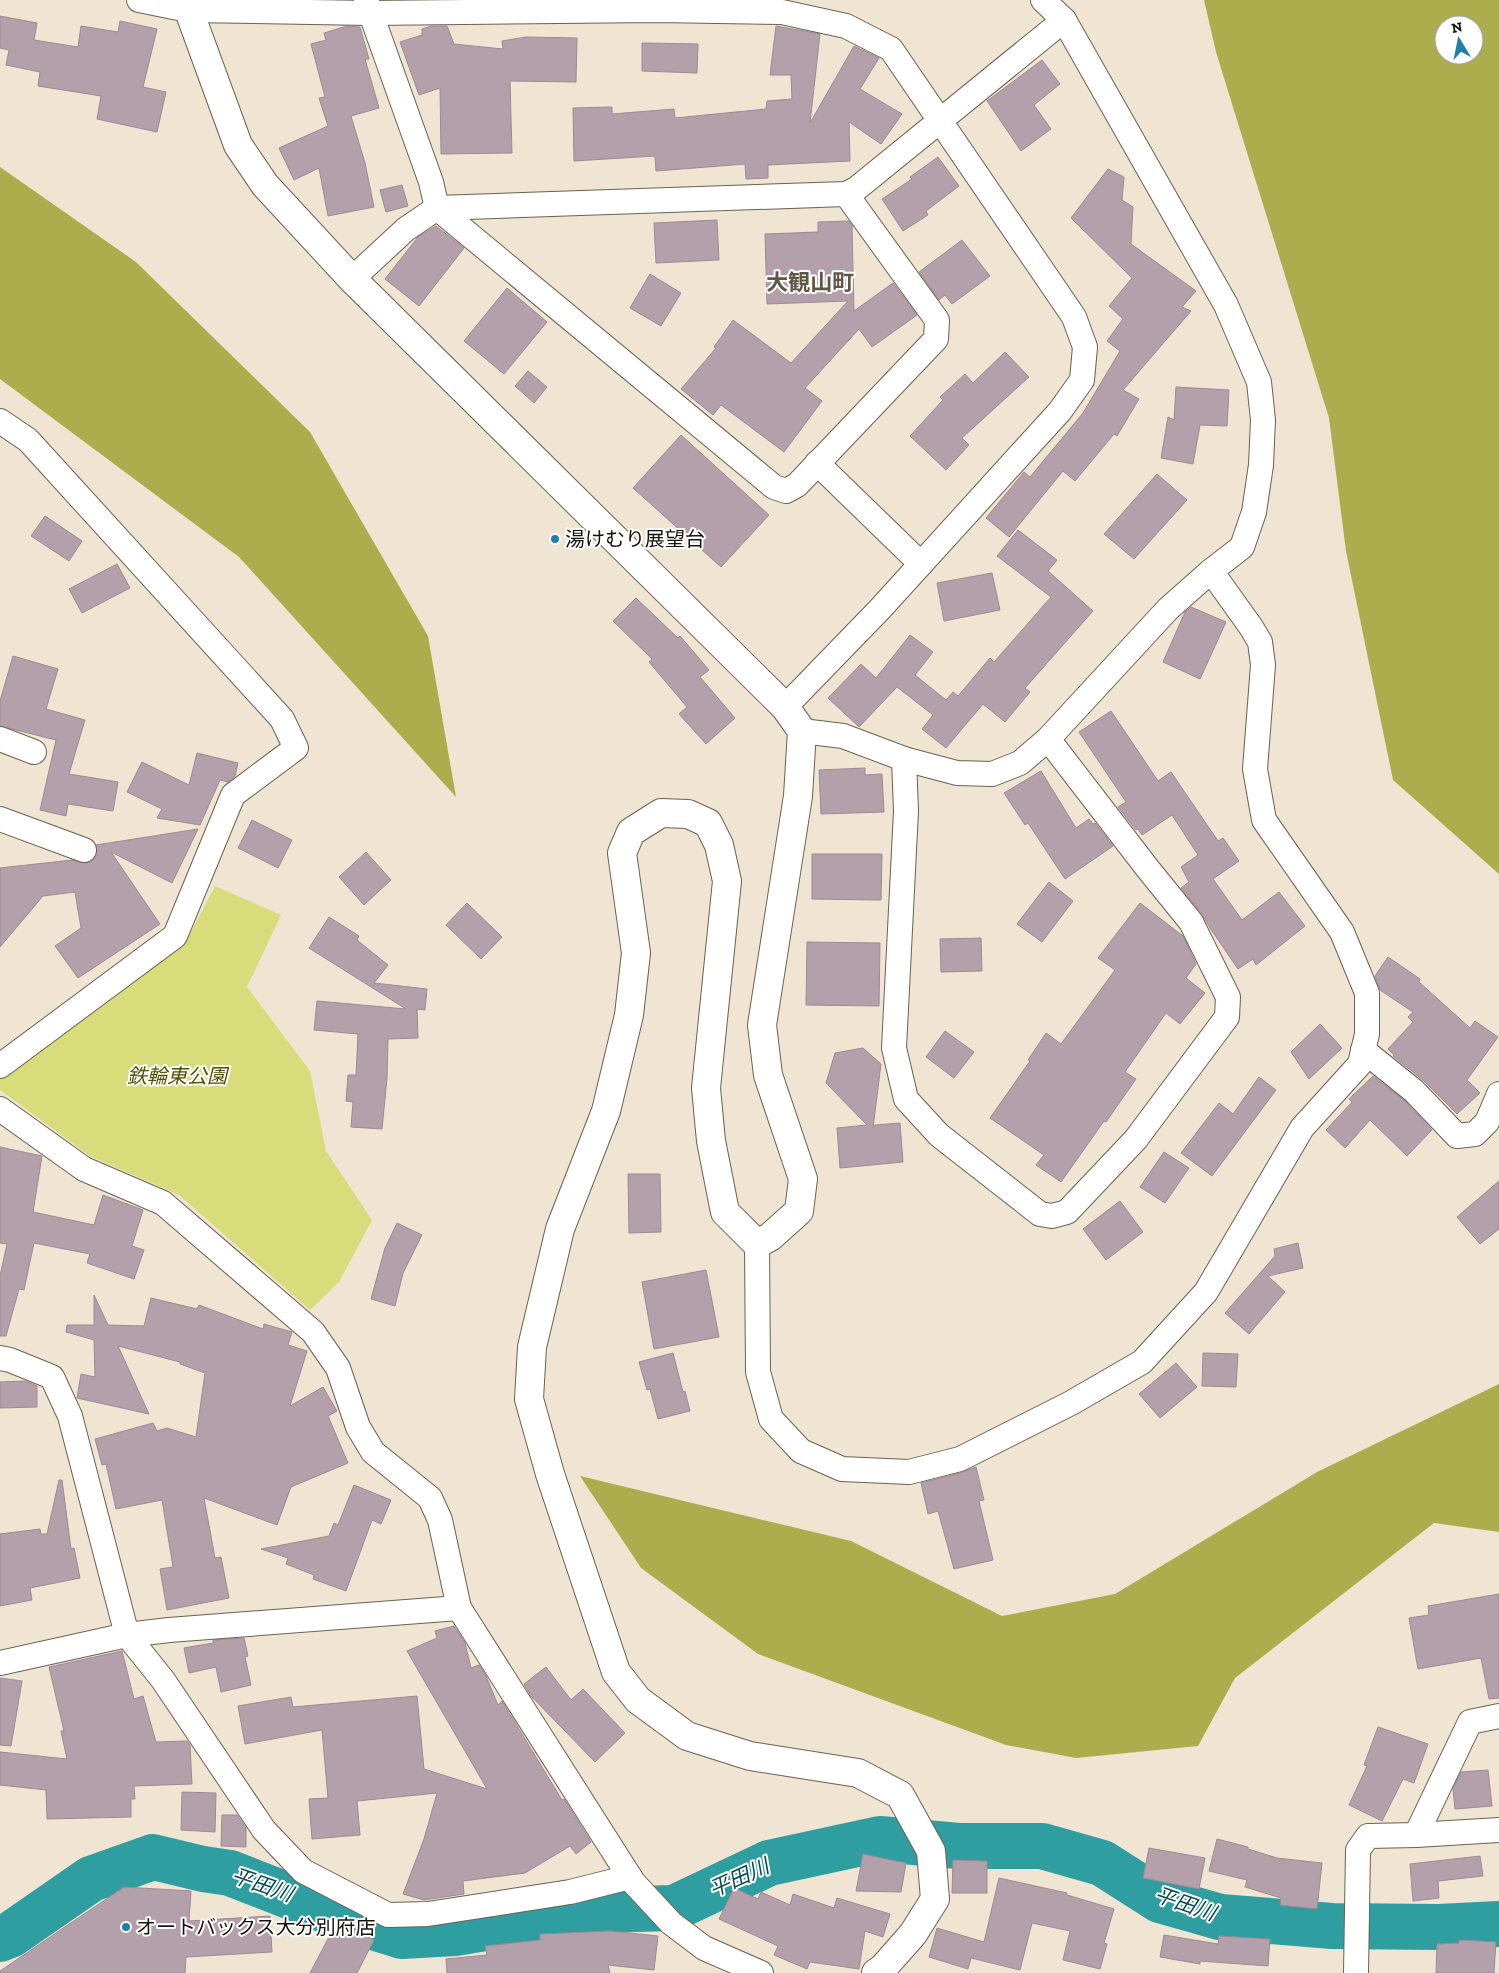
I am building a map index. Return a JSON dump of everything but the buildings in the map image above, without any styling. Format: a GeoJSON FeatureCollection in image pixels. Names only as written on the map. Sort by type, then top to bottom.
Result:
{"type":"FeatureCollection","features":[{"type":"Feature","properties":{"kind":"street"},"geometry":{"type":"LineString","coordinates":[[139,0],[186,5],[456,6],[657,10],[764,6],[782,12],[846,26],[891,49],[1074,317],[1085,347],[1082,380],[1060,411],[921,564],[786,707]]}},
{"type":"Feature","properties":{"kind":"street"},"geometry":{"type":"LineString","coordinates":[[802,731],[843,736],[904,759],[958,773],[992,774],[1020,762],[1048,739],[1168,609],[1211,571],[1242,547],[1254,512],[1261,464],[1263,420],[1259,382],[1226,305],[1064,20],[1043,0]]}},
{"type":"Feature","properties":{"kind":"street"},"geometry":{"type":"LineString","coordinates":[[186,5],[238,145],[265,185],[352,279],[786,707],[802,731],[798,796],[762,1025],[768,1075],[803,1179],[800,1211],[770,1237],[757,1244]]}},
{"type":"Feature","properties":{"kind":"street"},"geometry":{"type":"LineString","coordinates":[[368,6],[431,182],[437,208],[774,487],[786,491],[797,485],[936,339],[937,320],[846,194]]}},
{"type":"Feature","properties":{"kind":"street"},"geometry":{"type":"LineString","coordinates":[[352,279],[406,229],[437,208],[846,194],[856,189],[940,122],[1064,20]]}},
{"type":"Feature","properties":{"kind":"street"},"geometry":{"type":"LineString","coordinates":[[0,421],[28,440],[282,719],[296,748],[232,795],[175,936],[0,1066]]}},
{"type":"Feature","properties":{"kind":"street"},"geometry":{"type":"LineString","coordinates":[[817,463],[921,564]]}},
{"type":"Feature","properties":{"kind":"street"},"geometry":{"type":"LineString","coordinates":[[876,1973],[883,1968],[913,1934],[935,1899],[931,1851],[900,1795],[858,1773],[750,1756],[686,1736],[638,1700],[616,1672],[550,1474],[529,1399],[532,1347],[560,1229],[606,1110],[628,1015],[636,953],[622,853],[631,832],[661,813],[688,814],[708,823],[719,845],[727,880],[706,1088],[711,1141],[725,1212],[757,1244],[758,1372],[771,1419],[801,1451],[842,1468],[909,1472],[960,1459],[1071,1403],[1142,1362],[1206,1292],[1302,1128],[1360,1064],[1367,1034],[1367,993],[1342,932],[1264,820],[1254,769],[1263,665],[1260,642],[1211,571]]}},
{"type":"Feature","properties":{"kind":"street"},"geometry":{"type":"LineString","coordinates":[[0,739],[34,752]]}},
{"type":"Feature","properties":{"kind":"street"},"geometry":{"type":"LineString","coordinates":[[904,759],[906,811],[894,1048],[906,1100],[939,1135],[1040,1214],[1052,1216],[1067,1212],[1136,1139],[1228,1017],[1228,996],[1191,922],[1048,739]]}},
{"type":"Feature","properties":{"kind":"street"},"geometry":{"type":"LineString","coordinates":[[0,819],[84,850]]}},
{"type":"Feature","properties":{"kind":"street"},"geometry":{"type":"LineString","coordinates":[[1363,1050],[1414,1091],[1457,1136],[1475,1134],[1487,1122],[1499,1094]]}},
{"type":"Feature","properties":{"kind":"street"},"geometry":{"type":"LineString","coordinates":[[0,1109],[84,1169],[163,1202],[314,1332],[338,1368],[358,1428],[373,1452],[430,1498],[440,1520],[459,1608],[630,1876],[671,1923],[704,1948],[761,1973]]}},
{"type":"Feature","properties":{"kind":"street"},"geometry":{"type":"LineString","coordinates":[[0,1358],[10,1360],[52,1377],[70,1416],[127,1635],[163,1680],[264,1830],[303,1871],[388,1915],[428,1914],[570,1892],[630,1876]]}},
{"type":"Feature","properties":{"kind":"street"},"geometry":{"type":"LineString","coordinates":[[0,1663],[127,1635],[169,1630],[459,1608]]}},
{"type":"Feature","properties":{"kind":"street"},"geometry":{"type":"LineString","coordinates":[[1416,1835],[1470,1722],[1499,1716]]}},
{"type":"Feature","properties":{"kind":"street"},"geometry":{"type":"LineString","coordinates":[[1356,1973],[1358,1850],[1368,1836],[1499,1830]]}},
{"type":"Feature","properties":{"kind":"green space","name":"鉄輪東公園"},"geometry":{"type":"Polygon","coordinates":[[[215,886],[281,915],[247,987],[310,1071],[326,1151],[372,1220],[339,1282],[310,1310],[179,1195],[90,1156],[0,1090],[0,1067],[190,934],[215,886]]]}},
{"type":"Feature","properties":{"kind":"shaded area"},"geometry":{"type":"Polygon","coordinates":[[[1204,0],[1499,0],[1499,874],[1393,780],[1346,551],[1329,418],[1216,52],[1204,0]]]}},
{"type":"Feature","properties":{"kind":"shaded area"},"geometry":{"type":"Polygon","coordinates":[[[0,167],[136,262],[310,432],[428,636],[456,797],[239,557],[0,379],[0,167]]]}},
{"type":"Feature","properties":{"kind":"shaded area"},"geometry":{"type":"Polygon","coordinates":[[[1499,1384],[1499,1532],[1434,1523],[1235,1678],[1198,1746],[1076,1758],[1006,1745],[758,1654],[641,1568],[580,1476],[851,1541],[1002,1616],[1115,1594],[1317,1472],[1499,1384]]]}},
{"type":"Feature","properties":{"kind":"waterway","name":"平田川"},"geometry":{"type":"LineString","coordinates":[[0,1939],[10,1935],[91,1879],[153,1857],[203,1869],[230,1873],[348,1919],[402,1936],[455,1933],[594,1910],[674,1908],[769,1863],[880,1839],[959,1846],[1042,1846],[1102,1863],[1160,1900],[1220,1917],[1332,1926],[1439,1927],[1499,1924]]}},
{"type":"Feature","properties":{"kind":"place","name":"湯けむり展望台"},"geometry":{"type":"Point","coordinates":[555,539]}},
{"type":"Feature","properties":{"kind":"place","name":"オートバックス大分別府店"},"geometry":{"type":"Point","coordinates":[126,1927]}},
{"type":"Feature","properties":{"kind":"district","name":"大観山町"},"geometry":{"type":"Point","coordinates":[810,282]}}]}
